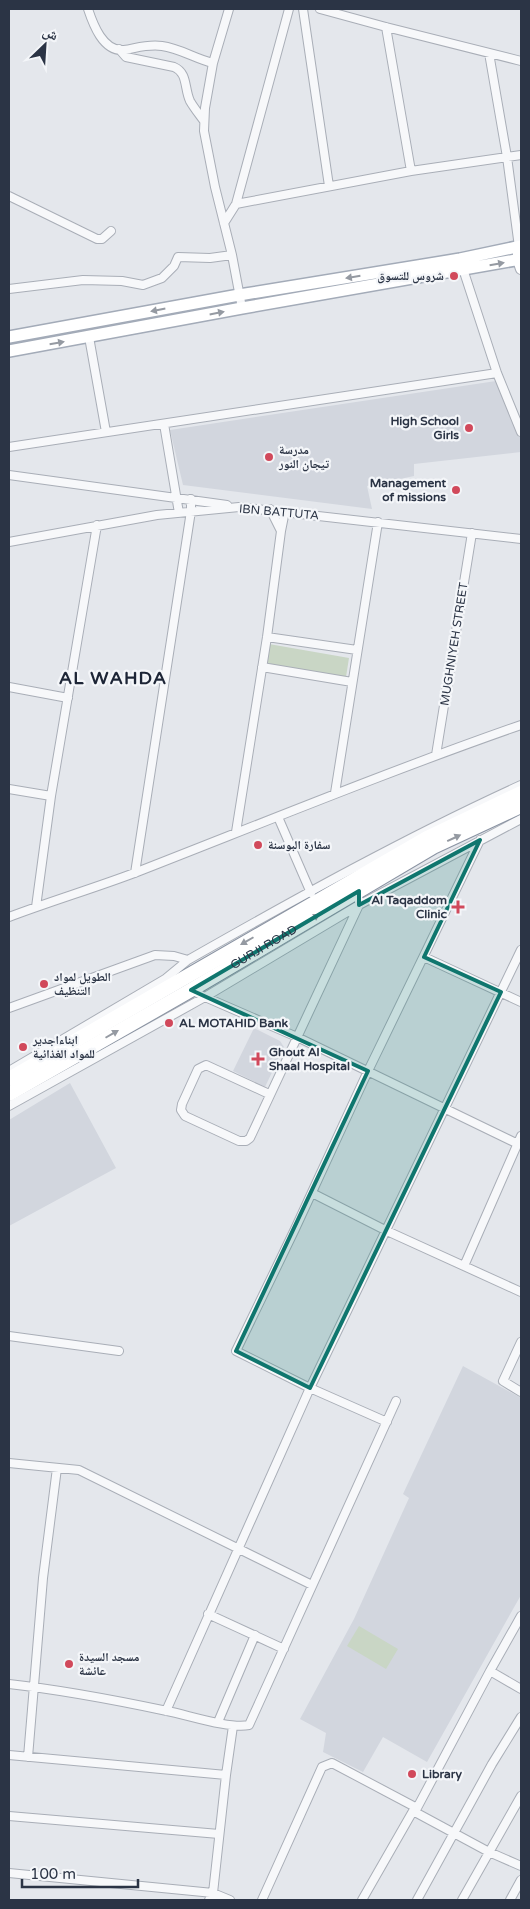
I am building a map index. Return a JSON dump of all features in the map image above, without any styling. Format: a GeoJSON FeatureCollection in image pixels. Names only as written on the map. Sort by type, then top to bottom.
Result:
{"type":"FeatureCollection","features":[{"type":"Feature","properties":{"kind":"highway","name":"GURJI ROAD"},"geometry":{"type":"LineString","coordinates":[[9,1094],[191,990],[359,898],[430,842],[521,793]]}},
{"type":"Feature","properties":{"kind":"highway","name":"GURJI ROAD"},"geometry":{"type":"LineString","coordinates":[[9,1079],[312,896],[430,842],[521,806]]}},
{"type":"Feature","properties":{"kind":"main road"},"geometry":{"type":"LineString","coordinates":[[9,337],[239,295],[462,264],[520,263],[520,247],[462,264],[242,308],[9,351]]}},
{"type":"Feature","properties":{"kind":"street"},"geometry":{"type":"LineString","coordinates":[[88,9],[100,36],[126,57],[174,67],[180,70],[184,77],[190,100],[204,121]]}},
{"type":"Feature","properties":{"kind":"street"},"geometry":{"type":"LineString","coordinates":[[229,9],[213,64],[206,102],[204,135],[214,187],[232,255],[242,308]]}},
{"type":"Feature","properties":{"kind":"street"},"geometry":{"type":"LineString","coordinates":[[224,223],[236,204],[289,9]]}},
{"type":"Feature","properties":{"kind":"street"},"geometry":{"type":"LineString","coordinates":[[303,9],[329,186]]}},
{"type":"Feature","properties":{"kind":"street"},"geometry":{"type":"LineString","coordinates":[[320,9],[386,28],[521,61]]}},
{"type":"Feature","properties":{"kind":"street"},"geometry":{"type":"LineString","coordinates":[[386,28],[411,171]]}},
{"type":"Feature","properties":{"kind":"street"},"geometry":{"type":"LineString","coordinates":[[119,50],[141,46],[164,46],[213,64]]}},
{"type":"Feature","properties":{"kind":"street"},"geometry":{"type":"LineString","coordinates":[[488,53],[507,157],[520,247]]}},
{"type":"Feature","properties":{"kind":"street"},"geometry":{"type":"LineString","coordinates":[[236,204],[411,171],[521,155]]}},
{"type":"Feature","properties":{"kind":"street"},"geometry":{"type":"LineString","coordinates":[[9,196],[97,239],[102,239],[111,231]]}},
{"type":"Feature","properties":{"kind":"street"},"geometry":{"type":"LineString","coordinates":[[9,289],[83,280],[122,281],[143,285],[162,278],[174,266],[178,258],[210,258],[232,255]]}},
{"type":"Feature","properties":{"kind":"street"},"geometry":{"type":"LineString","coordinates":[[462,264],[497,373],[521,432]]}},
{"type":"Feature","properties":{"kind":"street"},"geometry":{"type":"LineString","coordinates":[[90,336],[106,432]]}},
{"type":"Feature","properties":{"kind":"street"},"geometry":{"type":"LineString","coordinates":[[9,447],[497,373]]}},
{"type":"Feature","properties":{"kind":"street"},"geometry":{"type":"LineString","coordinates":[[164,424],[179,513]]}},
{"type":"Feature","properties":{"kind":"street"},"geometry":{"type":"LineString","coordinates":[[9,475],[239,507]]}},
{"type":"Feature","properties":{"kind":"street"},"geometry":{"type":"LineString","coordinates":[[134,872],[191,511],[191,499]]}},
{"type":"Feature","properties":{"kind":"street","name":"IBN BATTUTA"},"geometry":{"type":"LineString","coordinates":[[9,542],[97,525],[191,511],[239,507],[521,539]]}},
{"type":"Feature","properties":{"kind":"street"},"geometry":{"type":"LineString","coordinates":[[270,510],[280,531]]}},
{"type":"Feature","properties":{"kind":"street"},"geometry":{"type":"LineString","coordinates":[[236,832],[268,637],[280,531],[285,511]]}},
{"type":"Feature","properties":{"kind":"street"},"geometry":{"type":"LineString","coordinates":[[335,793],[378,522]]}},
{"type":"Feature","properties":{"kind":"street"},"geometry":{"type":"LineString","coordinates":[[36,906],[51,796],[97,525]]}},
{"type":"Feature","properties":{"kind":"street","name":"MUGHNIYEH STREET"},"geometry":{"type":"LineString","coordinates":[[436,755],[472,533]]}},
{"type":"Feature","properties":{"kind":"street"},"geometry":{"type":"LineString","coordinates":[[268,637],[358,650]]}},
{"type":"Feature","properties":{"kind":"street"},"geometry":{"type":"LineString","coordinates":[[262,667],[352,682]]}},
{"type":"Feature","properties":{"kind":"street"},"geometry":{"type":"LineString","coordinates":[[9,687],[68,698]]}},
{"type":"Feature","properties":{"kind":"street"},"geometry":{"type":"LineString","coordinates":[[9,917],[134,872],[436,755],[521,725]]}},
{"type":"Feature","properties":{"kind":"street"},"geometry":{"type":"LineString","coordinates":[[9,1071],[165,979],[188,960],[312,896],[456,814],[521,785]]}},
{"type":"Feature","properties":{"kind":"street"},"geometry":{"type":"LineString","coordinates":[[9,788],[51,796]]}},
{"type":"Feature","properties":{"kind":"street"},"geometry":{"type":"LineString","coordinates":[[278,817],[312,896]]}},
{"type":"Feature","properties":{"kind":"street"},"geometry":{"type":"LineString","coordinates":[[9,1106],[205,997],[359,898],[521,819]]}},
{"type":"Feature","properties":{"kind":"street"},"geometry":{"type":"LineString","coordinates":[[387,1422],[310,1388],[236,1351],[368,1071],[480,840]]}},
{"type":"Feature","properties":{"kind":"street"},"geometry":{"type":"LineString","coordinates":[[269,1094],[206,1065],[198,1069],[182,1104],[182,1110],[185,1116],[240,1141],[246,1141],[250,1138],[359,898]]}},
{"type":"Feature","properties":{"kind":"street"},"geometry":{"type":"LineString","coordinates":[[166,1710],[237,1547],[310,1388],[521,950]]}},
{"type":"Feature","properties":{"kind":"street"},"geometry":{"type":"LineString","coordinates":[[9,1008],[155,955],[174,956],[188,960]]}},
{"type":"Feature","properties":{"kind":"street"},"geometry":{"type":"LineString","coordinates":[[424,957],[521,1002]]}},
{"type":"Feature","properties":{"kind":"street"},"geometry":{"type":"LineString","coordinates":[[191,990],[520,1140],[464,1266]]}},
{"type":"Feature","properties":{"kind":"street"},"geometry":{"type":"LineString","coordinates":[[312,1193],[387,1231],[521,1292]]}},
{"type":"Feature","properties":{"kind":"street"},"geometry":{"type":"LineString","coordinates":[[9,1336],[119,1351]]}},
{"type":"Feature","properties":{"kind":"street"},"geometry":{"type":"LineString","coordinates":[[521,1342],[503,1381],[521,1392]]}},
{"type":"Feature","properties":{"kind":"street"},"geometry":{"type":"LineString","coordinates":[[9,1684],[166,1710],[233,1726],[247,1726],[252,1722],[396,1401]]}},
{"type":"Feature","properties":{"kind":"street"},"geometry":{"type":"LineString","coordinates":[[9,1463],[79,1470],[312,1585]]}},
{"type":"Feature","properties":{"kind":"street"},"geometry":{"type":"LineString","coordinates":[[28,1757],[43,1578],[57,1468]]}},
{"type":"Feature","properties":{"kind":"street"},"geometry":{"type":"LineString","coordinates":[[208,1614],[284,1649]]}},
{"type":"Feature","properties":{"kind":"street"},"geometry":{"type":"LineString","coordinates":[[362,1900],[415,1809],[521,1616]]}},
{"type":"Feature","properties":{"kind":"street"},"geometry":{"type":"LineString","coordinates":[[218,1722],[254,1635]]}},
{"type":"Feature","properties":{"kind":"street"},"geometry":{"type":"LineString","coordinates":[[490,1671],[521,1689]]}},
{"type":"Feature","properties":{"kind":"street"},"geometry":{"type":"LineString","coordinates":[[417,1900],[492,1764],[521,1717]]}},
{"type":"Feature","properties":{"kind":"street"},"geometry":{"type":"LineString","coordinates":[[211,1897],[233,1726]]}},
{"type":"Feature","properties":{"kind":"street"},"geometry":{"type":"LineString","coordinates":[[9,1755],[226,1775]]}},
{"type":"Feature","properties":{"kind":"street"},"geometry":{"type":"LineString","coordinates":[[262,1900],[322,1767],[332,1763],[489,1852],[521,1866]]}},
{"type":"Feature","properties":{"kind":"street"},"geometry":{"type":"LineString","coordinates":[[462,1900],[521,1796]]}},
{"type":"Feature","properties":{"kind":"street"},"geometry":{"type":"LineString","coordinates":[[9,1816],[219,1834]]}},
{"type":"Feature","properties":{"kind":"street"},"geometry":{"type":"LineString","coordinates":[[9,1873],[230,1900]]}},
{"type":"Feature","properties":{"kind":"street"},"geometry":{"type":"LineString","coordinates":[[510,1900],[521,1880]]}},
{"type":"Feature","properties":{"kind":"highlighted area"},"geometry":{"type":"Polygon","coordinates":[[[480,840],[424,957],[501,992],[310,1388],[236,1351],[368,1071],[191,990],[359,891],[359,905],[480,840]]]}},
{"type":"Feature","properties":{"kind":"shaded area"},"geometry":{"type":"Polygon","coordinates":[[[496,381],[521,435],[521,452],[414,464],[414,476],[367,486],[372,509],[183,485],[170,430],[496,381]]]}},
{"type":"Feature","properties":{"kind":"shaded area","name":"Ghout Al Shaal Hospital"},"geometry":{"type":"Polygon","coordinates":[[[254,1028],[280,1041],[284,1047],[265,1087],[233,1071],[254,1028]]]}},
{"type":"Feature","properties":{"kind":"shaded area"},"geometry":{"type":"Polygon","coordinates":[[[70,1083],[116,1168],[9,1226],[9,1120],[70,1083]]]}},
{"type":"Feature","properties":{"kind":"shaded area"},"geometry":{"type":"Polygon","coordinates":[[[463,1366],[521,1398],[521,1595],[427,1762],[383,1737],[363,1772],[323,1752],[326,1733],[300,1719],[354,1619],[409,1498],[403,1494],[463,1366]]]}},
{"type":"Feature","properties":{"kind":"green space"},"geometry":{"type":"Polygon","coordinates":[[[269,644],[349,658],[346,677],[266,663],[269,644]]]}},
{"type":"Feature","properties":{"kind":"green space"},"geometry":{"type":"Polygon","coordinates":[[[359,1626],[398,1649],[386,1669],[347,1646],[359,1626]]]}},
{"type":"Feature","properties":{"kind":"place","name":"شروس للتسوق"},"geometry":{"type":"Point","coordinates":[454,276]}},
{"type":"Feature","properties":{"kind":"place","name":"High School Girls"},"geometry":{"type":"Point","coordinates":[469,428]}},
{"type":"Feature","properties":{"kind":"place","name":"مدرسة تيجان النور"},"geometry":{"type":"Point","coordinates":[269,457]}},
{"type":"Feature","properties":{"kind":"place","name":"Management of missions"},"geometry":{"type":"Point","coordinates":[456,490]}},
{"type":"Feature","properties":{"kind":"place","name":"سفارة البوسنة"},"geometry":{"type":"Point","coordinates":[258,845]}},
{"type":"Feature","properties":{"kind":"place","name":"Al Taqaddom Clinic"},"geometry":{"type":"Point","coordinates":[458,907]}},
{"type":"Feature","properties":{"kind":"place","name":"الطويل لمواد التنظيف"},"geometry":{"type":"Point","coordinates":[44,984]}},
{"type":"Feature","properties":{"kind":"place","name":"AL MOTAHID Bank"},"geometry":{"type":"Point","coordinates":[169,1023]}},
{"type":"Feature","properties":{"kind":"place","name":"ابناءاجدير للمواد الغذائية"},"geometry":{"type":"Point","coordinates":[23,1047]}},
{"type":"Feature","properties":{"kind":"place","name":"Ghout Al Shaal Hospital"},"geometry":{"type":"Point","coordinates":[258,1059]}},
{"type":"Feature","properties":{"kind":"place","name":"مسجد السيدة عائشة"},"geometry":{"type":"Point","coordinates":[69,1664]}},
{"type":"Feature","properties":{"kind":"place","name":"Library"},"geometry":{"type":"Point","coordinates":[412,1774]}},
{"type":"Feature","properties":{"kind":"district","name":"AL WAHDA"},"geometry":{"type":"Point","coordinates":[113,678]}}]}
